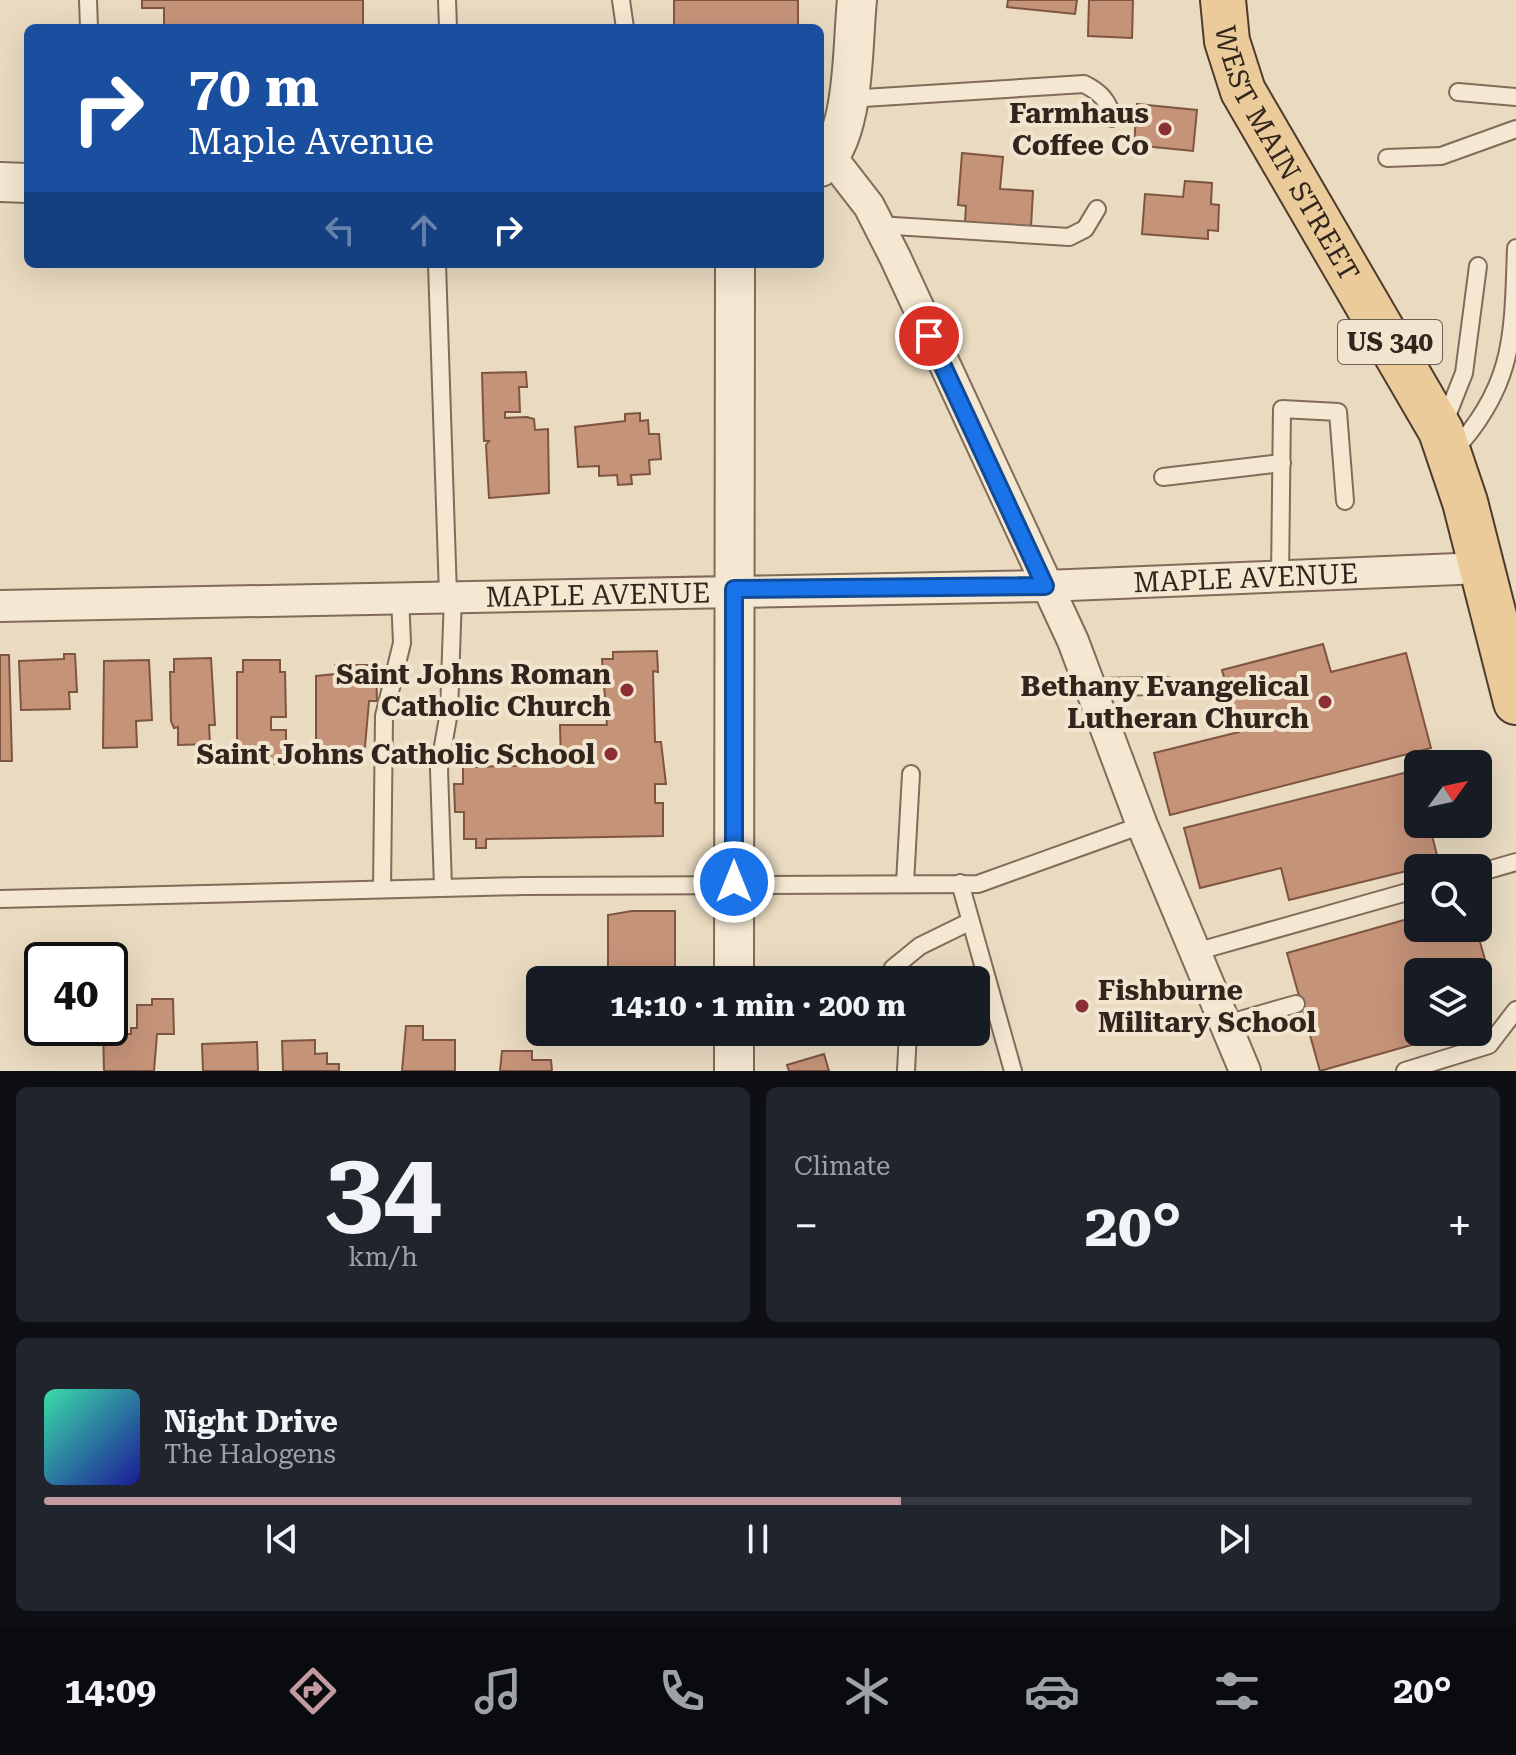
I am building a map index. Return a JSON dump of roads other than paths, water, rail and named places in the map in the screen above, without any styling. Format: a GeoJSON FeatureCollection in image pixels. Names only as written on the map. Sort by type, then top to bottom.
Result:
{"type":"FeatureCollection","features":[{"type":"Feature","properties":{"kind":"main road","name":"WEST MAIN STREET"},"geometry":{"type":"LineString","coordinates":[[1223,0],[1227,41],[1243,91],[1446,443],[1482,568],[1508,633],[1516,702]]}},
{"type":"Feature","properties":{"kind":"street"},"geometry":{"type":"LineString","coordinates":[[857,0],[842,136],[826,162],[869,206],[1073,641],[1142,825],[1245,1071]]}},
{"type":"Feature","properties":{"kind":"street"},"geometry":{"type":"LineString","coordinates":[[0,182],[24,183]]}},
{"type":"Feature","properties":{"kind":"street"},"geometry":{"type":"LineString","coordinates":[[734,966],[735,268]]}},
{"type":"Feature","properties":{"kind":"street","name":"MAPLE AVENUE"},"geometry":{"type":"LineString","coordinates":[[0,606],[734,589],[1045,586],[1482,568]]}},
{"type":"Feature","properties":{"kind":"street"},"geometry":{"type":"LineString","coordinates":[[734,1046],[734,1071]]}},
{"type":"Feature","properties":{"kind":"lane"},"geometry":{"type":"LineString","coordinates":[[88,0],[89,24]]}},
{"type":"Feature","properties":{"kind":"lane"},"geometry":{"type":"LineString","coordinates":[[447,0],[448,24]]}},
{"type":"Feature","properties":{"kind":"lane"},"geometry":{"type":"LineString","coordinates":[[621,0],[624,24]]}},
{"type":"Feature","properties":{"kind":"lane"},"geometry":{"type":"LineString","coordinates":[[847,99],[1084,84],[1098,91],[1110,107],[1112,118]]}},
{"type":"Feature","properties":{"kind":"lane"},"geometry":{"type":"LineString","coordinates":[[1458,92],[1516,97]]}},
{"type":"Feature","properties":{"kind":"lane"},"geometry":{"type":"LineString","coordinates":[[1387,158],[1441,156],[1516,129]]}},
{"type":"Feature","properties":{"kind":"lane"},"geometry":{"type":"LineString","coordinates":[[878,225],[1069,237],[1085,229],[1097,209]]}},
{"type":"Feature","properties":{"kind":"lane"},"geometry":{"type":"LineString","coordinates":[[1446,443],[1485,413],[1503,375],[1513,335],[1516,248]]}},
{"type":"Feature","properties":{"kind":"lane"},"geometry":{"type":"LineString","coordinates":[[1446,443],[1464,373],[1478,266]]}},
{"type":"Feature","properties":{"kind":"lane"},"geometry":{"type":"LineString","coordinates":[[437,268],[450,595],[449,712],[439,769],[443,887]]}},
{"type":"Feature","properties":{"kind":"lane"},"geometry":{"type":"LineString","coordinates":[[1280,578],[1282,409],[1338,412],[1345,501]]}},
{"type":"Feature","properties":{"kind":"lane"},"geometry":{"type":"LineString","coordinates":[[1163,477],[1282,463]]}},
{"type":"Feature","properties":{"kind":"lane"},"geometry":{"type":"LineString","coordinates":[[382,889],[384,716],[402,643],[400,596]]}},
{"type":"Feature","properties":{"kind":"lane"},"geometry":{"type":"LineString","coordinates":[[1089,687],[1167,686]]}},
{"type":"Feature","properties":{"kind":"lane"},"geometry":{"type":"LineString","coordinates":[[905,883],[911,774]]}},
{"type":"Feature","properties":{"kind":"lane"},"geometry":{"type":"LineString","coordinates":[[0,899],[734,882],[978,884],[1142,825]]}},
{"type":"Feature","properties":{"kind":"lane"},"geometry":{"type":"LineString","coordinates":[[1492,869],[1516,862]]}},
{"type":"Feature","properties":{"kind":"lane"},"geometry":{"type":"LineString","coordinates":[[960,883],[1013,1071]]}},
{"type":"Feature","properties":{"kind":"lane"},"geometry":{"type":"LineString","coordinates":[[1195,952],[1404,893]]}},
{"type":"Feature","properties":{"kind":"lane"},"geometry":{"type":"LineString","coordinates":[[895,966],[920,946],[969,922]]}},
{"type":"Feature","properties":{"kind":"lane"},"geometry":{"type":"LineString","coordinates":[[1226,1024],[1296,1004]]}},
{"type":"Feature","properties":{"kind":"lane"},"geometry":{"type":"LineString","coordinates":[[1405,1071],[1489,1045],[1516,1010]]}},
{"type":"Feature","properties":{"kind":"lane"},"geometry":{"type":"LineString","coordinates":[[906,1071],[907,1046]]}},
{"type":"Feature","properties":{"kind":"place","name":"Farmhaus Coffee Co"},"geometry":{"type":"Point","coordinates":[1165,129]}},
{"type":"Feature","properties":{"kind":"place","name":"Saint Johns Roman Catholic Church"},"geometry":{"type":"Point","coordinates":[627,690]}},
{"type":"Feature","properties":{"kind":"place","name":"Bethany Evangelical Lutheran Church"},"geometry":{"type":"Point","coordinates":[1325,702]}},
{"type":"Feature","properties":{"kind":"place","name":"Saint Johns Catholic School"},"geometry":{"type":"Point","coordinates":[611,754]}},
{"type":"Feature","properties":{"kind":"place","name":"Fishburne Military School"},"geometry":{"type":"Point","coordinates":[1082,1006]}}]}
